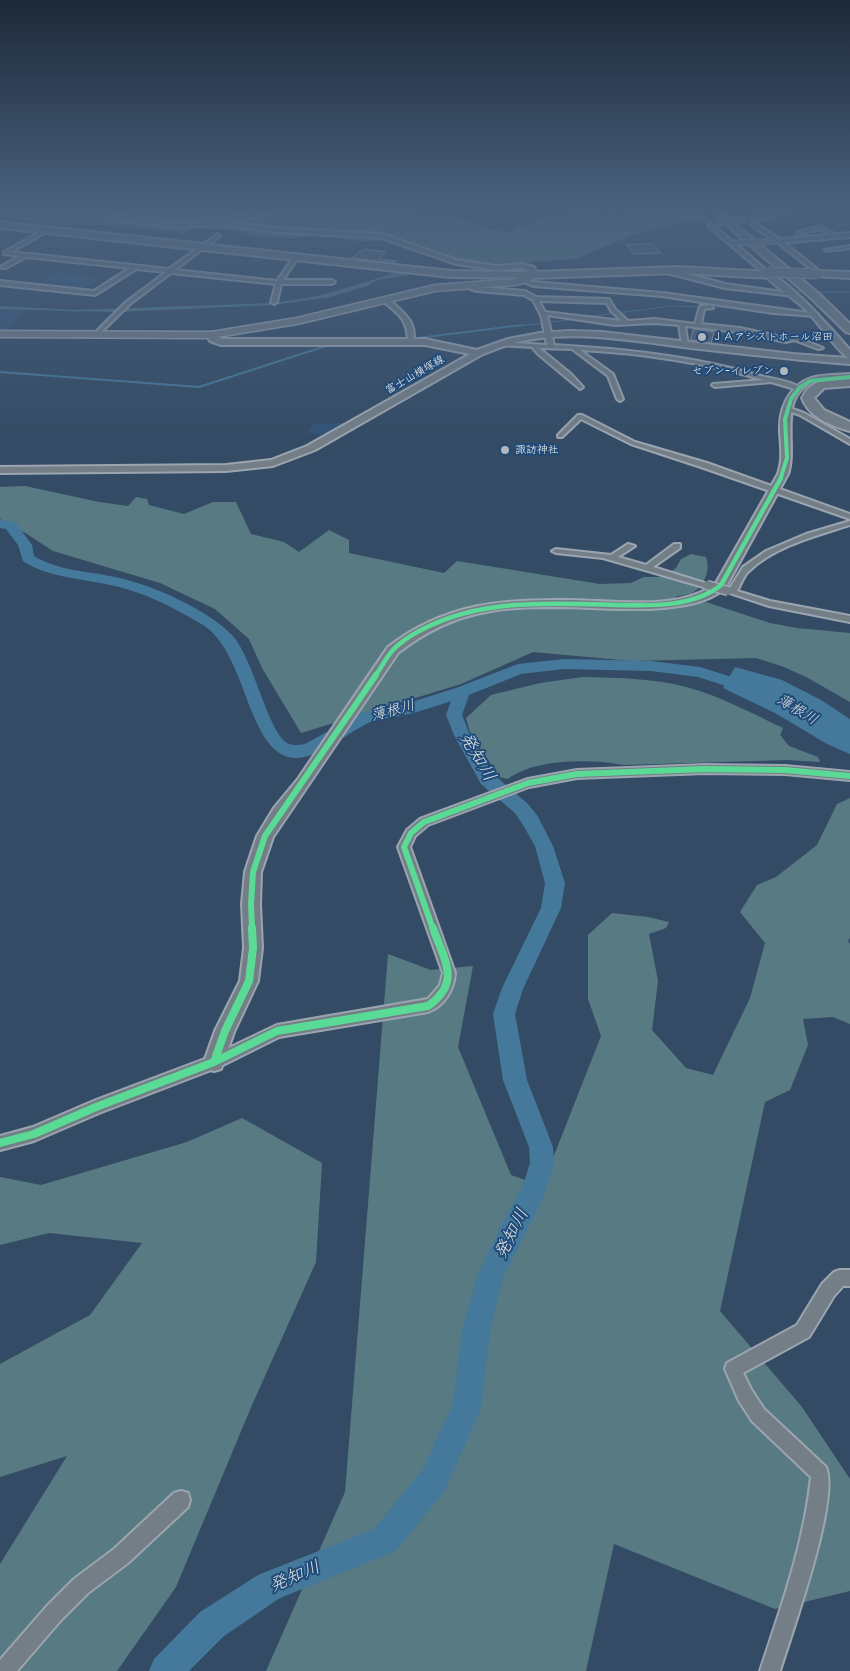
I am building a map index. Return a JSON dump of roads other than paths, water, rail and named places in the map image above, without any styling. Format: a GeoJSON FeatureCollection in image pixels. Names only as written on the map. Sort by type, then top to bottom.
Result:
{"type":"FeatureCollection","features":[{"type":"Feature","properties":{"kind":"highway"},"geometry":{"type":"LineString","coordinates":[[802,285],[850,330]]}},
{"type":"Feature","properties":{"kind":"highway"},"geometry":{"type":"LineString","coordinates":[[809,285],[850,318]]}},
{"type":"Feature","properties":{"kind":"highway"},"geometry":{"type":"LineString","coordinates":[[823,296],[850,322]]}},
{"type":"Feature","properties":{"kind":"highway"},"geometry":{"type":"LineString","coordinates":[[850,383],[825,389],[818,394],[816,400],[824,411],[850,420]]}},
{"type":"Feature","properties":{"kind":"highway"},"geometry":{"type":"LineString","coordinates":[[850,383],[819,386],[812,391],[808,398],[810,405],[819,412],[850,427]]}},
{"type":"Feature","properties":{"kind":"main road"},"geometry":{"type":"LineString","coordinates":[[0,334],[211,335],[297,321],[435,288],[473,285]]}},
{"type":"Feature","properties":{"kind":"main road"},"geometry":{"type":"LineString","coordinates":[[782,285],[815,314],[850,356]]}},
{"type":"Feature","properties":{"kind":"main road"},"geometry":{"type":"LineString","coordinates":[[211,335],[213,339],[221,342],[411,342],[444,344],[478,353]]}},
{"type":"Feature","properties":{"kind":"main road","name":"富士山横塚線"},"geometry":{"type":"LineString","coordinates":[[0,470],[226,468],[273,463],[311,448],[478,353],[501,344],[549,335],[602,335],[793,358],[850,361]]}},
{"type":"Feature","properties":{"kind":"main road"},"geometry":{"type":"LineString","coordinates":[[214,1062],[225,1031],[249,981],[253,948],[251,895],[253,872],[258,853],[274,821],[303,783],[393,650],[412,634],[430,625],[476,610],[507,605],[549,604],[646,606],[673,603],[710,594],[722,585],[775,490],[786,462],[783,424],[787,409],[798,388],[812,381],[850,376]]}},
{"type":"Feature","properties":{"kind":"street"},"geometry":{"type":"LineString","coordinates":[[24,285],[95,294],[108,285]]}},
{"type":"Feature","properties":{"kind":"street"},"geometry":{"type":"LineString","coordinates":[[96,335],[120,310],[151,285]]}},
{"type":"Feature","properties":{"kind":"street"},"geometry":{"type":"LineString","coordinates":[[274,302],[279,285]]}},
{"type":"Feature","properties":{"kind":"street"},"geometry":{"type":"LineString","coordinates":[[545,285],[639,293],[815,314]]}},
{"type":"Feature","properties":{"kind":"street"},"geometry":{"type":"LineString","coordinates":[[721,285],[791,292]]}},
{"type":"Feature","properties":{"kind":"street"},"geometry":{"type":"LineString","coordinates":[[467,286],[477,289],[525,293],[535,298],[609,301],[613,310],[626,322]]}},
{"type":"Feature","properties":{"kind":"street"},"geometry":{"type":"LineString","coordinates":[[535,298],[543,313],[552,347]]}},
{"type":"Feature","properties":{"kind":"street"},"geometry":{"type":"LineString","coordinates":[[385,300],[401,312],[410,323],[411,342]]}},
{"type":"Feature","properties":{"kind":"street"},"geometry":{"type":"LineString","coordinates":[[698,325],[702,307],[711,307]]}},
{"type":"Feature","properties":{"kind":"street"},"geometry":{"type":"LineString","coordinates":[[543,313],[606,322],[655,320],[740,330],[786,340],[795,338],[820,348]]}},
{"type":"Feature","properties":{"kind":"street"},"geometry":{"type":"LineString","coordinates":[[682,324],[685,345]]}},
{"type":"Feature","properties":{"kind":"street"},"geometry":{"type":"LineString","coordinates":[[501,344],[626,351],[678,358],[728,368],[798,388]]}},
{"type":"Feature","properties":{"kind":"street"},"geometry":{"type":"LineString","coordinates":[[534,347],[569,375],[580,387]]}},
{"type":"Feature","properties":{"kind":"street"},"geometry":{"type":"LineString","coordinates":[[572,347],[611,375],[620,399]]}},
{"type":"Feature","properties":{"kind":"street"},"geometry":{"type":"LineString","coordinates":[[715,386],[778,382]]}},
{"type":"Feature","properties":{"kind":"street"},"geometry":{"type":"LineString","coordinates":[[787,409],[799,412],[850,442]]}},
{"type":"Feature","properties":{"kind":"street"},"geometry":{"type":"LineString","coordinates":[[560,436],[580,416],[633,444],[704,465],[850,518]]}},
{"type":"Feature","properties":{"kind":"street"},"geometry":{"type":"LineString","coordinates":[[821,426],[821,433],[850,447]]}},
{"type":"Feature","properties":{"kind":"street"},"geometry":{"type":"LineString","coordinates":[[729,592],[736,588],[745,570],[789,542],[850,523]]}},
{"type":"Feature","properties":{"kind":"street"},"geometry":{"type":"LineString","coordinates":[[612,558],[631,546]]}},
{"type":"Feature","properties":{"kind":"street"},"geometry":{"type":"LineString","coordinates":[[647,568],[677,546]]}},
{"type":"Feature","properties":{"kind":"street"},"geometry":{"type":"LineString","coordinates":[[556,551],[612,558],[769,603],[850,619]]}},
{"type":"Feature","properties":{"kind":"street"},"geometry":{"type":"LineString","coordinates":[[0,1143],[34,1134],[96,1107],[214,1062],[277,1031],[428,1006],[437,1000],[449,983],[449,973],[404,848],[408,837],[418,825],[528,783],[577,774],[705,769],[785,770],[850,776]]}},
{"type":"Feature","properties":{"kind":"street"},"geometry":{"type":"LineString","coordinates":[[770,1671],[812,1536],[819,1496],[820,1473],[758,1415],[745,1395],[733,1369],[803,1331],[828,1290],[840,1278],[850,1278]]}},
{"type":"Feature","properties":{"kind":"street"},"geometry":{"type":"LineString","coordinates":[[4,1671],[81,1586],[121,1556],[181,1500]]}},
{"type":"Feature","properties":{"kind":"water"},"geometry":{"type":"Polygon","coordinates":[[[735,667],[782,680],[821,700],[850,719],[850,754],[827,744],[775,713],[723,688],[735,667]]]}},
{"type":"Feature","properties":{"kind":"waterway"},"geometry":{"type":"LineString","coordinates":[[0,307],[74,311],[272,304],[320,296],[357,285]]}},
{"type":"Feature","properties":{"kind":"waterway"},"geometry":{"type":"LineString","coordinates":[[738,285],[748,287]]}},
{"type":"Feature","properties":{"kind":"waterway"},"geometry":{"type":"LineString","coordinates":[[764,290],[785,291]]}},
{"type":"Feature","properties":{"kind":"waterway"},"geometry":{"type":"LineString","coordinates":[[791,291],[808,292]]}},
{"type":"Feature","properties":{"kind":"waterway"},"geometry":{"type":"LineString","coordinates":[[814,292],[850,292]]}},
{"type":"Feature","properties":{"kind":"waterway"},"geometry":{"type":"LineString","coordinates":[[584,317],[672,306],[702,307]]}},
{"type":"Feature","properties":{"kind":"waterway"},"geometry":{"type":"LineString","coordinates":[[708,307],[749,309]]}},
{"type":"Feature","properties":{"kind":"waterway"},"geometry":{"type":"LineString","coordinates":[[511,327],[575,319]]}},
{"type":"Feature","properties":{"kind":"waterway"},"geometry":{"type":"LineString","coordinates":[[410,339],[522,325]]}},
{"type":"Feature","properties":{"kind":"waterway"},"geometry":{"type":"LineString","coordinates":[[0,372],[199,387],[332,344]]}},
{"type":"Feature","properties":{"kind":"waterway","name":"薄根川"},"geometry":{"type":"LineString","coordinates":[[0,524],[10,525],[25,545],[28,558],[39,565],[69,574],[114,581],[163,598],[210,623],[228,640],[241,662],[270,735],[281,747],[296,752],[310,749],[367,717],[403,710],[462,692]]}},
{"type":"Feature","properties":{"kind":"waterway","name":"薄根川"},"geometry":{"type":"LineString","coordinates":[[462,692],[518,669],[564,664],[651,666],[700,672],[751,689]]}},
{"type":"Feature","properties":{"kind":"waterway","name":"発知川"},"geometry":{"type":"LineString","coordinates":[[166,1671],[212,1624],[269,1586],[385,1540],[433,1481],[466,1409],[476,1331],[490,1276],[534,1190],[542,1163],[541,1147],[515,1080],[504,1014],[513,988],[551,908],[555,883],[544,846],[530,820],[521,808],[487,779],[462,735],[454,715],[462,692]]}},
{"type":"Feature","properties":{"kind":"place","name":"ＪＡアシストホール沼田"},"geometry":{"type":"Point","coordinates":[702,337]}},
{"type":"Feature","properties":{"kind":"place","name":"セブン-イレブン"},"geometry":{"type":"Point","coordinates":[784,371]}},
{"type":"Feature","properties":{"kind":"place","name":"諏訪神社"},"geometry":{"type":"Point","coordinates":[505,450]}}]}
